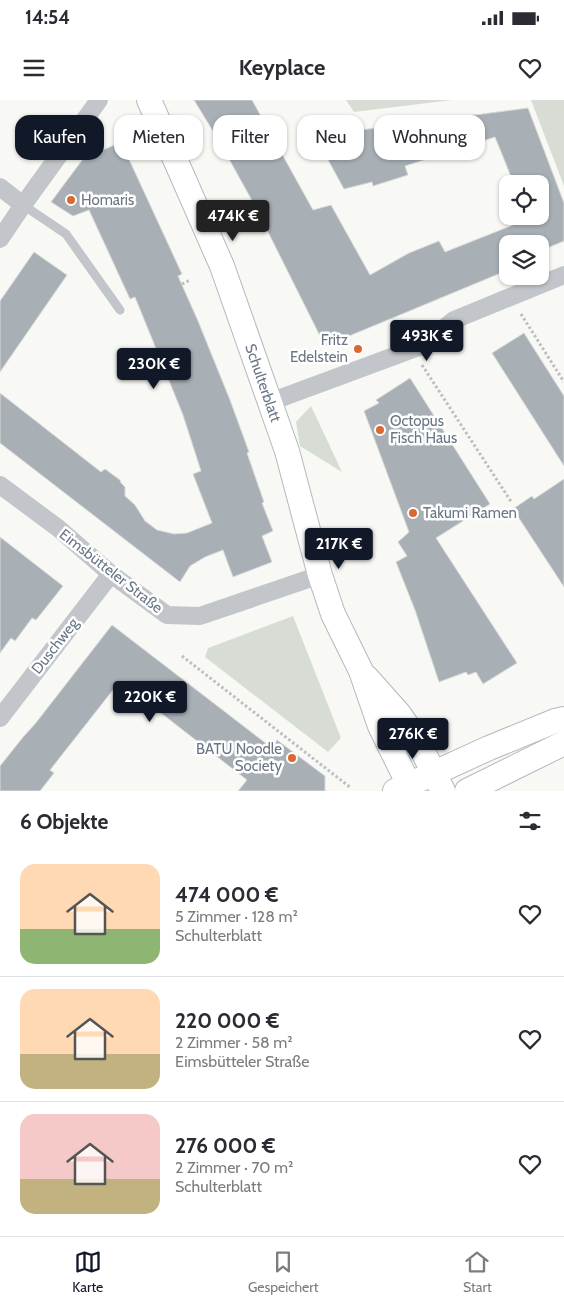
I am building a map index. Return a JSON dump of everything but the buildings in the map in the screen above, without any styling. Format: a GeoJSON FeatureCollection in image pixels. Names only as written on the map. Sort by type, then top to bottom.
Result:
{"type":"FeatureCollection","features":[{"type":"Feature","properties":{"kind":"street"},"geometry":{"type":"LineString","coordinates":[[0,239],[22,205],[99,100]]}},
{"type":"Feature","properties":{"kind":"street","name":"Schulterblatt"},"geometry":{"type":"LineString","coordinates":[[149,100],[222,266],[287,452],[332,614],[361,671],[405,789]]}},
{"type":"Feature","properties":{"kind":"street"},"geometry":{"type":"LineString","coordinates":[[0,187],[22,205]]}},
{"type":"Feature","properties":{"kind":"street"},"geometry":{"type":"LineString","coordinates":[[270,402],[424,345],[454,320],[564,275]]}},
{"type":"Feature","properties":{"kind":"street","name":"Eimsbütteler Straße"},"geometry":{"type":"LineString","coordinates":[[0,485],[58,528],[111,574],[167,615],[200,616],[320,575]]}},
{"type":"Feature","properties":{"kind":"street","name":"Duschweg"},"geometry":{"type":"LineString","coordinates":[[0,718],[111,574]]}},
{"type":"Feature","properties":{"kind":"street","name":"Schulterblatt"},"geometry":{"type":"LineString","coordinates":[[361,671],[400,714],[417,740],[438,782]]}},
{"type":"Feature","properties":{"kind":"street"},"geometry":{"type":"LineString","coordinates":[[405,789],[438,782],[547,724],[564,719]]}},
{"type":"Feature","properties":{"kind":"street"},"geometry":{"type":"LineString","coordinates":[[467,791],[564,743]]}},
{"type":"Feature","properties":{"kind":"lane"},"geometry":{"type":"LineString","coordinates":[[22,205],[66,234],[120,310]]}},
{"type":"Feature","properties":{"kind":"path"},"geometry":{"type":"LineString","coordinates":[[182,284],[190,280]]}},
{"type":"Feature","properties":{"kind":"path"},"geometry":{"type":"LineString","coordinates":[[520,314],[564,382]]}},
{"type":"Feature","properties":{"kind":"path"},"geometry":{"type":"LineString","coordinates":[[418,358],[512,502]]}},
{"type":"Feature","properties":{"kind":"path"},"geometry":{"type":"LineString","coordinates":[[182,656],[351,788]]}},
{"type":"Feature","properties":{"kind":"shaded area"},"geometry":{"type":"Polygon","coordinates":[[[346,100],[452,100],[354,112],[346,100]]]}},
{"type":"Feature","properties":{"kind":"shaded area"},"geometry":{"type":"Polygon","coordinates":[[[531,100],[564,100],[564,186],[531,100]]]}},
{"type":"Feature","properties":{"kind":"shaded area"},"geometry":{"type":"Polygon","coordinates":[[[311,406],[342,472],[300,446],[296,422],[311,406]]]}},
{"type":"Feature","properties":{"kind":"shaded area"},"geometry":{"type":"Polygon","coordinates":[[[293,616],[341,738],[328,752],[205,657],[208,648],[293,616]]]}},
{"type":"Feature","properties":{"kind":"place","name":"Homaris"},"geometry":{"type":"Point","coordinates":[71,200]}},
{"type":"Feature","properties":{"kind":"place","name":"Fritz Edelstein"},"geometry":{"type":"Point","coordinates":[358,349]}},
{"type":"Feature","properties":{"kind":"place","name":"Octopus Fisch Haus"},"geometry":{"type":"Point","coordinates":[380,430]}},
{"type":"Feature","properties":{"kind":"place","name":"Takumi Ramen"},"geometry":{"type":"Point","coordinates":[413,513]}},
{"type":"Feature","properties":{"kind":"place","name":"BATU Noodle Society"},"geometry":{"type":"Point","coordinates":[292,758]}}]}
